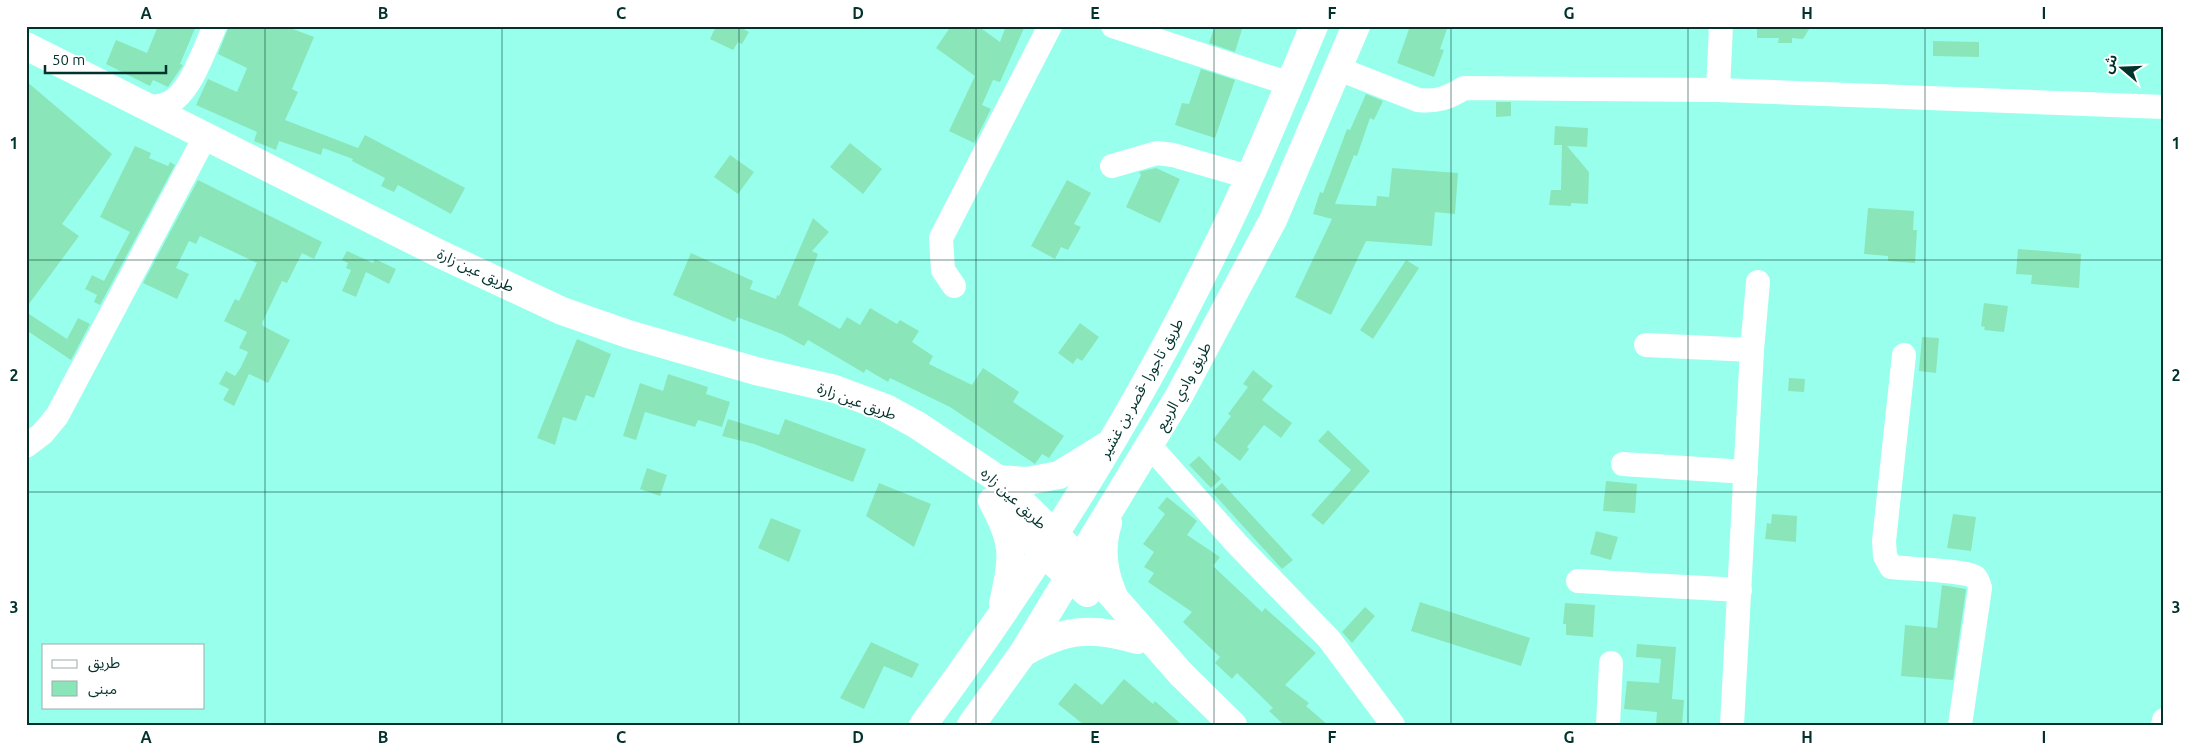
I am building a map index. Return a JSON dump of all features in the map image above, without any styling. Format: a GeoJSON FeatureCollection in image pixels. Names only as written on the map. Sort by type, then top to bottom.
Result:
{"type":"FeatureCollection","features":[{"type":"Feature","properties":{"kind":"main road","name":"طريق تاجورا -قصر بن غشير"},"geometry":{"type":"LineString","coordinates":[[923,725],[1049,545],[1112,442],[1211,259],[1249,177],[1314,26]]}},
{"type":"Feature","properties":{"kind":"main road","name":"طريق وادي الربيع"},"geometry":{"type":"LineString","coordinates":[[971,725],[1023,653],[1076,569],[1150,446],[1206,346],[1273,220],[1356,26]]}},
{"type":"Feature","properties":{"kind":"main road","name":"طريق عين زارة"},"geometry":{"type":"LineString","coordinates":[[26,46],[440,254],[562,311],[628,334],[835,390],[886,408],[945,442]]}},
{"type":"Feature","properties":{"kind":"main road","name":"طريق عين زاره"},"geometry":{"type":"LineString","coordinates":[[945,442],[1049,545],[1076,569],[1113,594],[1182,674]]}},
{"type":"Feature","properties":{"kind":"main road"},"geometry":{"type":"LineString","coordinates":[[1001,615],[1010,567],[1011,544],[995,490],[1026,481],[1059,475],[1112,442]]}},
{"type":"Feature","properties":{"kind":"main road"},"geometry":{"type":"LineString","coordinates":[[1113,506],[1104,540],[1103,554],[1108,581],[1113,594]]}},
{"type":"Feature","properties":{"kind":"main road"},"geometry":{"type":"LineString","coordinates":[[1076,569],[1137,640],[1167,666],[1182,674],[1233,725]]}},
{"type":"Feature","properties":{"kind":"main road"},"geometry":{"type":"LineString","coordinates":[[1023,653],[1044,641],[1075,632],[1090,630],[1115,633],[1137,640]]}},
{"type":"Feature","properties":{"kind":"street"},"geometry":{"type":"LineString","coordinates":[[149,108],[169,103],[177,98],[188,82],[215,26]]}},
{"type":"Feature","properties":{"kind":"street"},"geometry":{"type":"LineString","coordinates":[[954,286],[943,270],[941,238],[1050,26]]}},
{"type":"Feature","properties":{"kind":"street"},"geometry":{"type":"LineString","coordinates":[[1113,26],[1290,84]]}},
{"type":"Feature","properties":{"kind":"street"},"geometry":{"type":"LineString","coordinates":[[1718,90],[1722,26]]}},
{"type":"Feature","properties":{"kind":"street"},"geometry":{"type":"LineString","coordinates":[[1339,69],[1418,100],[1429,101],[1445,99],[1464,88],[1718,90],[2164,107]]}},
{"type":"Feature","properties":{"kind":"street"},"geometry":{"type":"LineString","coordinates":[[26,446],[42,434],[57,416],[206,135]]}},
{"type":"Feature","properties":{"kind":"street"},"geometry":{"type":"LineString","coordinates":[[1112,166],[1157,153],[1249,177]]}},
{"type":"Feature","properties":{"kind":"street"},"geometry":{"type":"LineString","coordinates":[[1732,725],[1752,350],[1758,282]]}},
{"type":"Feature","properties":{"kind":"street"},"geometry":{"type":"LineString","coordinates":[[1646,345],[1752,350]]}},
{"type":"Feature","properties":{"kind":"street"},"geometry":{"type":"LineString","coordinates":[[1904,356],[1884,541],[1885,556],[1890,567],[1960,573],[1973,576],[1977,580],[1980,588],[1960,725]]}},
{"type":"Feature","properties":{"kind":"street"},"geometry":{"type":"LineString","coordinates":[[1150,446],[1236,542],[1330,639],[1393,725]]}},
{"type":"Feature","properties":{"kind":"street"},"geometry":{"type":"LineString","coordinates":[[1623,464],[1746,472]]}},
{"type":"Feature","properties":{"kind":"street"},"geometry":{"type":"LineString","coordinates":[[1578,581],[1740,590]]}},
{"type":"Feature","properties":{"kind":"street"},"geometry":{"type":"LineString","coordinates":[[1608,725],[1611,663]]}},
{"type":"Feature","properties":{"kind":"street"},"geometry":{"type":"LineString","coordinates":[[2163,725],[2164,720]]}},
{"type":"Feature","properties":{"kind":"building"},"geometry":{"type":"Polygon","coordinates":[[[158,26],[196,26],[180,64],[183,65],[168,87],[153,80],[150,86],[106,64],[116,40],[147,53],[158,26]]]}},
{"type":"Feature","properties":{"kind":"building"},"geometry":{"type":"Polygon","coordinates":[[[229,26],[285,26],[314,37],[292,89],[298,92],[285,120],[358,148],[365,135],[465,188],[451,214],[398,185],[394,192],[381,186],[385,178],[352,161],[353,159],[323,148],[321,155],[279,141],[276,150],[254,141],[257,132],[196,105],[208,79],[237,92],[247,68],[218,54],[229,26]]]}},
{"type":"Feature","properties":{"kind":"building"},"geometry":{"type":"Polygon","coordinates":[[[716,26],[738,26],[749,32],[742,44],[738,42],[733,50],[710,39],[716,26]]]}},
{"type":"Feature","properties":{"kind":"building"},"geometry":{"type":"Polygon","coordinates":[[[951,26],[978,26],[1000,42],[1006,26],[1025,26],[1000,82],[993,80],[982,105],[991,109],[974,143],[949,131],[975,76],[936,48],[951,26]]]}},
{"type":"Feature","properties":{"kind":"building"},"geometry":{"type":"Polygon","coordinates":[[[1215,26],[1243,26],[1235,52],[1209,43],[1215,26]]]}},
{"type":"Feature","properties":{"kind":"building"},"geometry":{"type":"Polygon","coordinates":[[[1410,26],[1448,26],[1440,49],[1444,50],[1434,77],[1397,63],[1410,26]]]}},
{"type":"Feature","properties":{"kind":"building"},"geometry":{"type":"Polygon","coordinates":[[[1757,26],[1811,26],[1803,39],[1792,38],[1792,43],[1778,43],[1779,38],[1757,38],[1757,26]]]}},
{"type":"Feature","properties":{"kind":"building"},"geometry":{"type":"Polygon","coordinates":[[[1933,41],[1979,42],[1979,57],[1933,56],[1933,41]]]}},
{"type":"Feature","properties":{"kind":"building"},"geometry":{"type":"Polygon","coordinates":[[[1201,69],[1235,80],[1215,138],[1175,125],[1182,103],[1189,104],[1201,69]]]}},
{"type":"Feature","properties":{"kind":"building"},"geometry":{"type":"Polygon","coordinates":[[[26,81],[112,154],[62,224],[79,236],[26,308],[26,81]]]}},
{"type":"Feature","properties":{"kind":"building"},"geometry":{"type":"Polygon","coordinates":[[[1366,94],[1383,101],[1374,120],[1370,118],[1357,156],[1354,155],[1335,204],[1376,206],[1377,196],[1389,197],[1392,168],[1458,173],[1455,214],[1435,212],[1432,246],[1366,241],[1331,315],[1295,297],[1332,219],[1313,214],[1320,192],[1323,193],[1347,129],[1350,130],[1366,94]]]}},
{"type":"Feature","properties":{"kind":"building"},"geometry":{"type":"Polygon","coordinates":[[[1496,102],[1511,102],[1511,116],[1496,117],[1496,102]]]}},
{"type":"Feature","properties":{"kind":"building"},"geometry":{"type":"Polygon","coordinates":[[[1555,126],[1588,128],[1587,147],[1567,146],[1589,172],[1588,204],[1571,203],[1571,206],[1549,205],[1551,190],[1561,190],[1562,145],[1554,145],[1555,126]]]}},
{"type":"Feature","properties":{"kind":"building"},"geometry":{"type":"Polygon","coordinates":[[[850,143],[882,169],[863,194],[830,167],[850,143]]]}},
{"type":"Feature","properties":{"kind":"building"},"geometry":{"type":"Polygon","coordinates":[[[135,146],[151,153],[149,158],[168,166],[170,162],[175,165],[100,305],[94,302],[97,295],[85,289],[92,275],[104,281],[130,232],[100,217],[135,146]]]}},
{"type":"Feature","properties":{"kind":"building"},"geometry":{"type":"Polygon","coordinates":[[[730,155],[754,172],[738,194],[714,177],[730,155]]]}},
{"type":"Feature","properties":{"kind":"building"},"geometry":{"type":"Polygon","coordinates":[[[1156,168],[1180,179],[1160,223],[1126,207],[1141,175],[1139,172],[1156,168]]]}},
{"type":"Feature","properties":{"kind":"building"},"geometry":{"type":"Polygon","coordinates":[[[198,180],[322,242],[314,259],[302,253],[287,283],[282,281],[262,323],[263,326],[290,340],[268,383],[249,374],[234,406],[223,400],[229,389],[219,384],[226,371],[235,376],[241,367],[248,352],[239,348],[247,332],[224,321],[235,299],[239,301],[257,263],[200,236],[196,244],[189,241],[176,268],[189,274],[177,299],[143,283],[198,180]]]}},
{"type":"Feature","properties":{"kind":"building"},"geometry":{"type":"Polygon","coordinates":[[[1067,180],[1091,193],[1074,224],[1081,227],[1068,250],[1061,247],[1055,259],[1031,246],[1067,180]]]}},
{"type":"Feature","properties":{"kind":"building"},"geometry":{"type":"Polygon","coordinates":[[[1868,208],[1914,211],[1913,230],[1917,230],[1915,263],[1888,261],[1888,256],[1864,254],[1868,208]]]}},
{"type":"Feature","properties":{"kind":"building"},"geometry":{"type":"Polygon","coordinates":[[[813,218],[829,232],[812,251],[818,254],[798,305],[840,329],[847,317],[860,325],[870,308],[897,324],[900,320],[919,331],[912,342],[933,356],[929,364],[972,385],[983,368],[1019,392],[1013,402],[1064,436],[1049,458],[1042,454],[1035,464],[950,407],[890,378],[888,382],[866,369],[864,373],[808,340],[804,346],[782,334],[737,317],[735,322],[673,295],[691,253],[753,281],[750,289],[776,299],[813,218]]]}},
{"type":"Feature","properties":{"kind":"building"},"geometry":{"type":"Polygon","coordinates":[[[2018,249],[2081,254],[2079,288],[2031,284],[2032,275],[2016,274],[2018,249]]]}},
{"type":"Feature","properties":{"kind":"building"},"geometry":{"type":"Polygon","coordinates":[[[347,251],[373,263],[375,259],[396,269],[389,284],[366,272],[356,297],[342,291],[351,270],[346,268],[348,263],[342,260],[347,251]]]}},
{"type":"Feature","properties":{"kind":"building"},"geometry":{"type":"Polygon","coordinates":[[[1406,260],[1419,268],[1373,339],[1360,330],[1406,260]]]}},
{"type":"Feature","properties":{"kind":"building"},"geometry":{"type":"Polygon","coordinates":[[[1984,303],[2008,306],[2004,332],[1984,330],[1985,327],[1981,326],[1984,303]]]}},
{"type":"Feature","properties":{"kind":"building"},"geometry":{"type":"Polygon","coordinates":[[[26,312],[67,339],[78,318],[90,324],[71,360],[26,330],[26,312]]]}},
{"type":"Feature","properties":{"kind":"building"},"geometry":{"type":"Polygon","coordinates":[[[1080,323],[1099,337],[1082,361],[1077,358],[1073,364],[1058,353],[1080,323]]]}},
{"type":"Feature","properties":{"kind":"building"},"geometry":{"type":"Polygon","coordinates":[[[1922,337],[1939,338],[1936,373],[1919,371],[1922,337]]]}},
{"type":"Feature","properties":{"kind":"building"},"geometry":{"type":"Polygon","coordinates":[[[577,339],[611,354],[594,398],[586,395],[576,421],[563,417],[555,445],[537,438],[577,339]]]}},
{"type":"Feature","properties":{"kind":"building"},"geometry":{"type":"Polygon","coordinates":[[[1253,370],[1273,386],[1262,400],[1292,423],[1281,438],[1264,425],[1247,447],[1249,449],[1240,461],[1213,440],[1231,416],[1228,414],[1248,387],[1243,384],[1253,370]]]}},
{"type":"Feature","properties":{"kind":"building"},"geometry":{"type":"Polygon","coordinates":[[[668,374],[708,387],[706,394],[730,402],[722,427],[698,420],[695,427],[645,412],[636,440],[623,436],[640,383],[663,391],[668,374]]]}},
{"type":"Feature","properties":{"kind":"building"},"geometry":{"type":"Polygon","coordinates":[[[1789,378],[1805,379],[1804,392],[1788,391],[1789,378]]]}},
{"type":"Feature","properties":{"kind":"building"},"geometry":{"type":"Polygon","coordinates":[[[728,419],[779,435],[785,419],[866,449],[853,482],[754,444],[722,436],[728,419]]]}},
{"type":"Feature","properties":{"kind":"building"},"geometry":{"type":"Polygon","coordinates":[[[1328,430],[1370,471],[1323,525],[1311,515],[1351,470],[1318,441],[1328,430]]]}},
{"type":"Feature","properties":{"kind":"building"},"geometry":{"type":"Polygon","coordinates":[[[1199,456],[1221,479],[1211,488],[1189,465],[1199,456]]]}},
{"type":"Feature","properties":{"kind":"building"},"geometry":{"type":"Polygon","coordinates":[[[647,468],[667,475],[660,496],[640,489],[647,468]]]}},
{"type":"Feature","properties":{"kind":"building"},"geometry":{"type":"Polygon","coordinates":[[[1606,481],[1637,484],[1635,513],[1603,511],[1606,481]]]}},
{"type":"Feature","properties":{"kind":"building"},"geometry":{"type":"Polygon","coordinates":[[[879,483],[931,504],[914,547],[866,516],[879,483]]]}},
{"type":"Feature","properties":{"kind":"building"},"geometry":{"type":"Polygon","coordinates":[[[1222,483],[1293,560],[1282,569],[1212,492],[1222,483]]]}},
{"type":"Feature","properties":{"kind":"building"},"geometry":{"type":"Polygon","coordinates":[[[1167,497],[1197,521],[1187,535],[1220,557],[1213,566],[1262,612],[1265,608],[1316,653],[1285,685],[1309,703],[1306,706],[1328,725],[1284,725],[1269,711],[1273,708],[1237,673],[1232,679],[1215,663],[1220,657],[1183,622],[1192,612],[1148,582],[1154,573],[1144,567],[1154,552],[1143,544],[1165,514],[1158,508],[1167,497]]]}},
{"type":"Feature","properties":{"kind":"building"},"geometry":{"type":"Polygon","coordinates":[[[1772,514],[1797,516],[1796,542],[1765,539],[1767,523],[1771,524],[1772,514]]]}},
{"type":"Feature","properties":{"kind":"building"},"geometry":{"type":"Polygon","coordinates":[[[1953,514],[1976,517],[1971,551],[1947,548],[1953,514]]]}},
{"type":"Feature","properties":{"kind":"building"},"geometry":{"type":"Polygon","coordinates":[[[771,518],[801,530],[789,562],[758,548],[771,518]]]}},
{"type":"Feature","properties":{"kind":"building"},"geometry":{"type":"Polygon","coordinates":[[[1596,531],[1618,537],[1611,560],[1590,554],[1596,531]]]}},
{"type":"Feature","properties":{"kind":"building"},"geometry":{"type":"Polygon","coordinates":[[[1942,585],[1966,589],[1953,680],[1901,676],[1905,625],[1937,628],[1942,585]]]}},
{"type":"Feature","properties":{"kind":"building"},"geometry":{"type":"Polygon","coordinates":[[[1420,602],[1530,638],[1521,666],[1411,631],[1420,602]]]}},
{"type":"Feature","properties":{"kind":"building"},"geometry":{"type":"Polygon","coordinates":[[[1565,603],[1595,605],[1593,637],[1566,635],[1566,624],[1563,624],[1565,603]]]}},
{"type":"Feature","properties":{"kind":"building"},"geometry":{"type":"Polygon","coordinates":[[[1365,607],[1375,616],[1352,643],[1342,632],[1365,607]]]}},
{"type":"Feature","properties":{"kind":"building"},"geometry":{"type":"Polygon","coordinates":[[[871,642],[919,664],[912,678],[884,666],[864,709],[840,698],[871,642]]]}},
{"type":"Feature","properties":{"kind":"building"},"geometry":{"type":"Polygon","coordinates":[[[1637,644],[1676,647],[1672,699],[1684,700],[1682,725],[1656,725],[1657,712],[1624,709],[1627,681],[1659,683],[1661,659],[1636,657],[1637,644]]]}},
{"type":"Feature","properties":{"kind":"building"},"geometry":{"type":"Polygon","coordinates":[[[1124,679],[1153,704],[1155,701],[1182,725],[1084,725],[1058,704],[1075,683],[1102,705],[1124,679]]]}}]}
